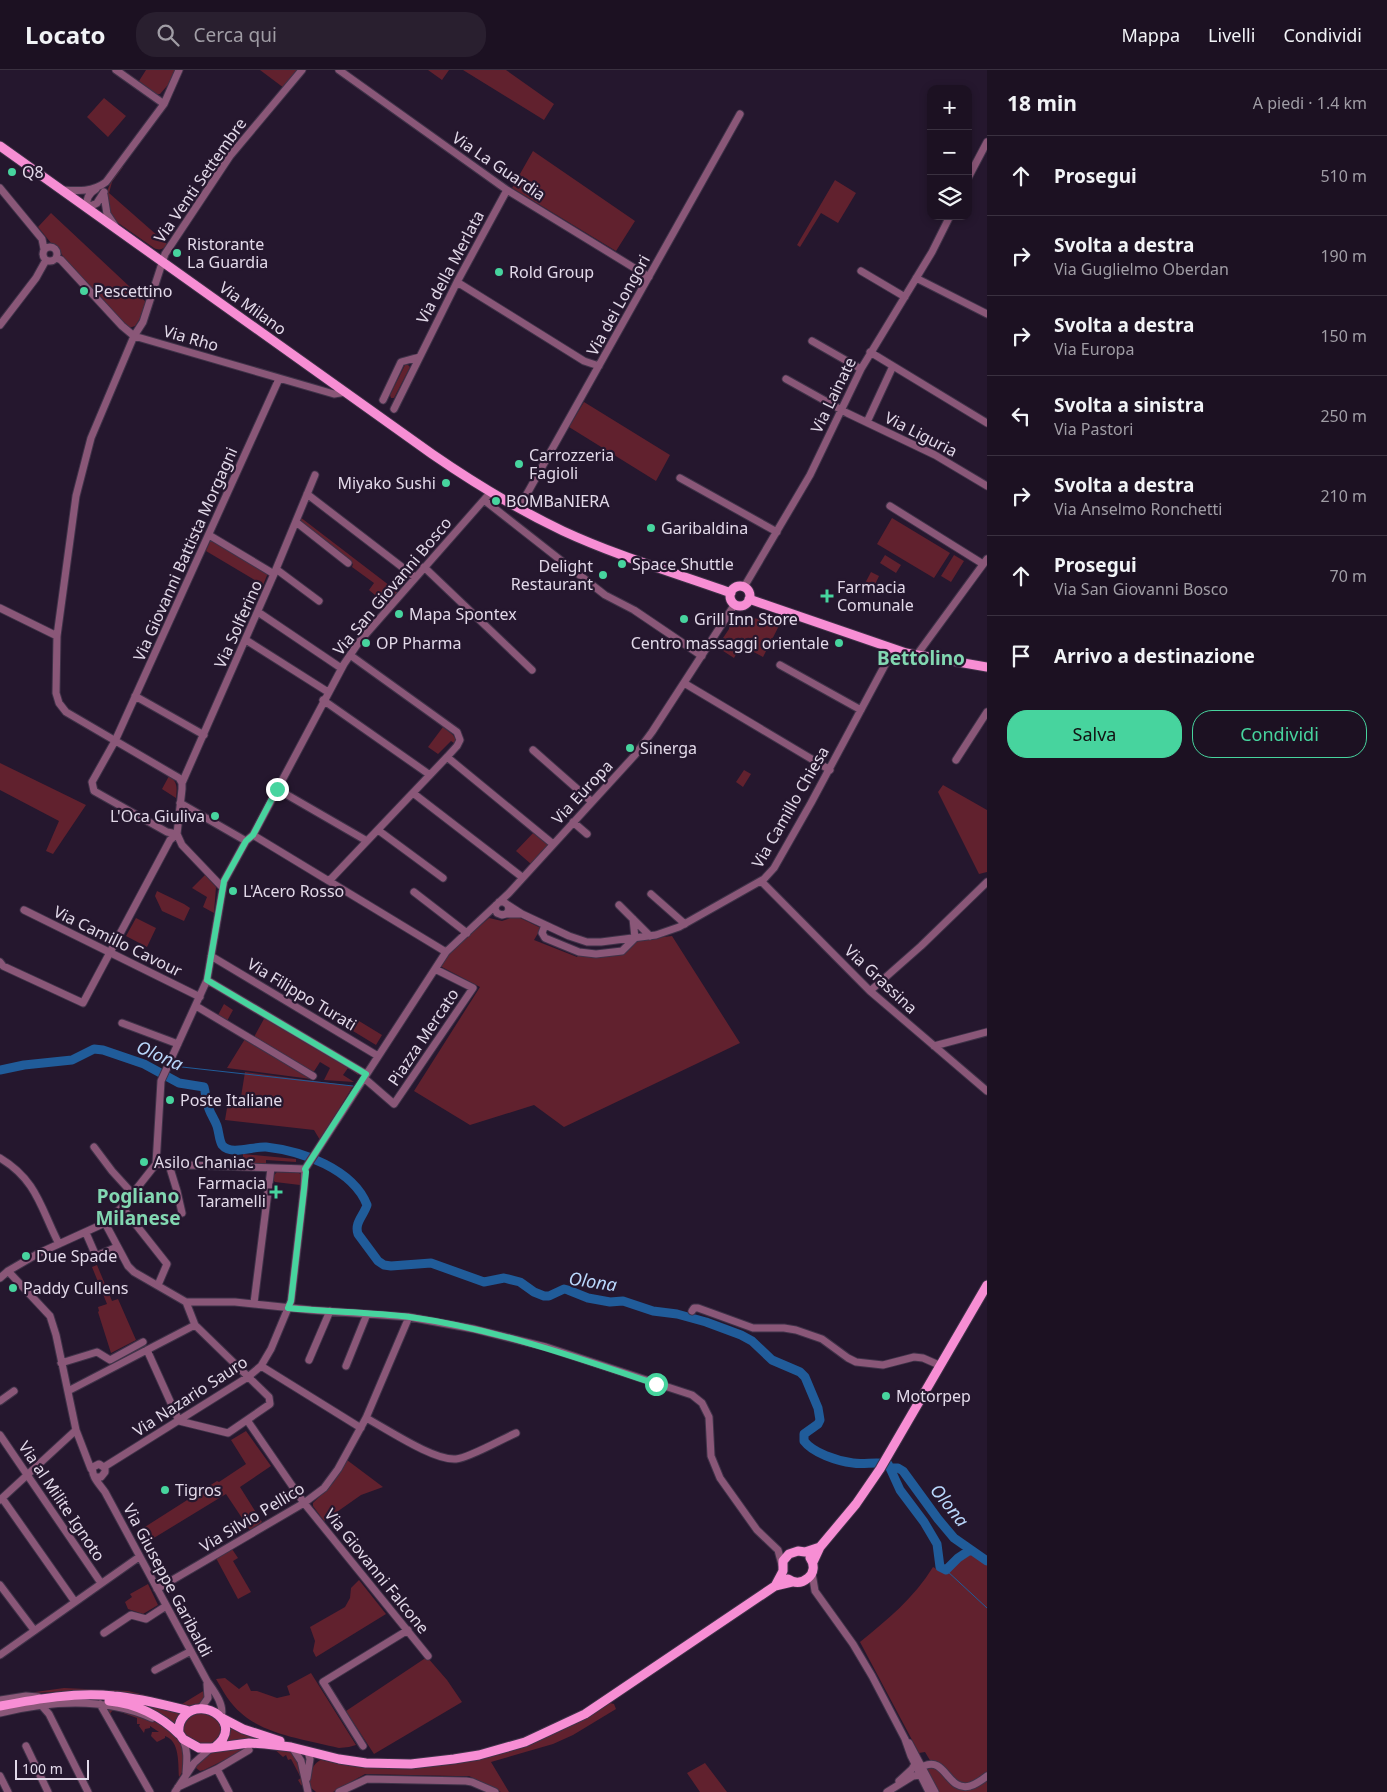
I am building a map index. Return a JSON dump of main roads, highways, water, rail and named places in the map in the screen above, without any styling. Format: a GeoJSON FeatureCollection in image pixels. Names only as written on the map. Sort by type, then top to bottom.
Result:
{"type":"FeatureCollection","features":[{"type":"Feature","properties":{"kind":"main road","name":"Via Milano"},"geometry":{"type":"LineString","coordinates":[[0,146],[460,473],[490,492],[582,539],[731,593]]}},
{"type":"Feature","properties":{"kind":"main road"},"geometry":{"type":"LineString","coordinates":[[736,587],[744,587],[748,591],[749,599],[743,605],[735,604],[730,598],[731,593],[736,587]]}},
{"type":"Feature","properties":{"kind":"main road"},"geometry":{"type":"LineString","coordinates":[[749,599],[894,650],[916,656],[987,667]]}},
{"type":"Feature","properties":{"kind":"main road"},"geometry":{"type":"LineString","coordinates":[[51,1700],[107,1701],[127,1704],[154,1715],[199,1748],[256,1743],[292,1747],[308,1752],[366,1762],[411,1764],[479,1755],[525,1742],[577,1718],[605,1702],[775,1586],[808,1578],[812,1573],[813,1562],[820,1547],[856,1504],[880,1469],[987,1285]]}},
{"type":"Feature","properties":{"kind":"main road"},"geometry":{"type":"LineString","coordinates":[[775,1586],[787,1556],[795,1551],[805,1552],[820,1547]]}},
{"type":"Feature","properties":{"kind":"main road"},"geometry":{"type":"LineString","coordinates":[[805,1552],[813,1562]]}},
{"type":"Feature","properties":{"kind":"main road"},"geometry":{"type":"LineString","coordinates":[[783,1568],[787,1578],[796,1582]]}},
{"type":"Feature","properties":{"kind":"main road"},"geometry":{"type":"LineString","coordinates":[[0,1706],[72,1696],[113,1696],[154,1702],[190,1711],[201,1708],[211,1710],[243,1730],[286,1743],[292,1747]]}},
{"type":"Feature","properties":{"kind":"main road"},"geometry":{"type":"LineString","coordinates":[[182,1737],[179,1733],[179,1723],[190,1711]]}},
{"type":"Feature","properties":{"kind":"main road"},"geometry":{"type":"LineString","coordinates":[[213,1747],[224,1740],[226,1735],[221,1718]]}},
{"type":"Feature","properties":{"kind":"waterway","name":"Olona"},"geometry":{"type":"LineString","coordinates":[[0,1070],[24,1065],[72,1060],[94,1049],[103,1050],[144,1064],[179,1083],[204,1087],[208,1106],[217,1126],[221,1143],[226,1148],[231,1150],[261,1147],[280,1149],[325,1164],[350,1181],[360,1192],[367,1205],[357,1226],[358,1234],[378,1261],[384,1265],[431,1263],[484,1282],[504,1278],[520,1282],[534,1292],[544,1296],[549,1296],[564,1289],[588,1298],[610,1302],[623,1301],[653,1311],[677,1314],[741,1335],[752,1341],[772,1360],[800,1372],[805,1377],[818,1408],[820,1420],[818,1424],[804,1434],[804,1441],[808,1445],[819,1453],[840,1460],[857,1463],[884,1463],[888,1464],[890,1468],[898,1468],[903,1471],[954,1538],[987,1561]]}},
{"type":"Feature","properties":{"kind":"waterway"},"geometry":{"type":"LineString","coordinates":[[173,1066],[353,1086]]}},
{"type":"Feature","properties":{"kind":"waterway","name":"Olona"},"geometry":{"type":"LineString","coordinates":[[890,1468],[900,1490],[924,1522],[937,1544],[940,1567],[946,1570],[958,1558],[970,1550]]}},
{"type":"Feature","properties":{"kind":"waterway","name":"Olona"},"geometry":{"type":"LineString","coordinates":[[946,1570],[987,1608]]}},
{"type":"Feature","properties":{"kind":"place","name":"Q8"},"geometry":{"type":"Point","coordinates":[12,172]}},
{"type":"Feature","properties":{"kind":"place","name":"Ristorante La Guardia"},"geometry":{"type":"Point","coordinates":[177,253]}},
{"type":"Feature","properties":{"kind":"place","name":"Rold Group"},"geometry":{"type":"Point","coordinates":[499,272]}},
{"type":"Feature","properties":{"kind":"place","name":"Pescettino"},"geometry":{"type":"Point","coordinates":[84,291]}},
{"type":"Feature","properties":{"kind":"place","name":"Carrozzeria Fagioli"},"geometry":{"type":"Point","coordinates":[519,464]}},
{"type":"Feature","properties":{"kind":"place","name":"Miyako Sushi"},"geometry":{"type":"Point","coordinates":[446,483]}},
{"type":"Feature","properties":{"kind":"place","name":"BOMBaNIERA"},"geometry":{"type":"Point","coordinates":[496,501]}},
{"type":"Feature","properties":{"kind":"place","name":"Garibaldina"},"geometry":{"type":"Point","coordinates":[651,528]}},
{"type":"Feature","properties":{"kind":"place","name":"Space Shuttle"},"geometry":{"type":"Point","coordinates":[622,564]}},
{"type":"Feature","properties":{"kind":"place","name":"Delight Restaurant"},"geometry":{"type":"Point","coordinates":[603,575]}},
{"type":"Feature","properties":{"kind":"place","name":"Farmacia Comunale"},"geometry":{"type":"Point","coordinates":[827,596]}},
{"type":"Feature","properties":{"kind":"place","name":"Mapa Spontex"},"geometry":{"type":"Point","coordinates":[399,614]}},
{"type":"Feature","properties":{"kind":"place","name":"Grill Inn Store"},"geometry":{"type":"Point","coordinates":[684,619]}},
{"type":"Feature","properties":{"kind":"place","name":"OP Pharma"},"geometry":{"type":"Point","coordinates":[366,643]}},
{"type":"Feature","properties":{"kind":"place","name":"Centro massaggi orientale"},"geometry":{"type":"Point","coordinates":[839,643]}},
{"type":"Feature","properties":{"kind":"place","name":"Sinerga"},"geometry":{"type":"Point","coordinates":[630,748]}},
{"type":"Feature","properties":{"kind":"place","name":"L'Oca Giuliva"},"geometry":{"type":"Point","coordinates":[215,816]}},
{"type":"Feature","properties":{"kind":"place","name":"L'Acero Rosso"},"geometry":{"type":"Point","coordinates":[233,891]}},
{"type":"Feature","properties":{"kind":"place","name":"Poste Italiane"},"geometry":{"type":"Point","coordinates":[170,1100]}},
{"type":"Feature","properties":{"kind":"place","name":"Asilo Chaniac"},"geometry":{"type":"Point","coordinates":[144,1162]}},
{"type":"Feature","properties":{"kind":"place","name":"Farmacia Taramelli"},"geometry":{"type":"Point","coordinates":[276,1192]}},
{"type":"Feature","properties":{"kind":"place","name":"Due Spade"},"geometry":{"type":"Point","coordinates":[26,1256]}},
{"type":"Feature","properties":{"kind":"place","name":"Paddy Cullens"},"geometry":{"type":"Point","coordinates":[13,1288]}},
{"type":"Feature","properties":{"kind":"place","name":"Motorpep"},"geometry":{"type":"Point","coordinates":[886,1396]}},
{"type":"Feature","properties":{"kind":"place","name":"Tigros"},"geometry":{"type":"Point","coordinates":[165,1490]}},
{"type":"Feature","properties":{"kind":"district","name":"Bettolino"},"geometry":{"type":"Point","coordinates":[921,658]}},
{"type":"Feature","properties":{"kind":"district","name":"Pogliano Milanese"},"geometry":{"type":"Point","coordinates":[138,1207]}}]}
